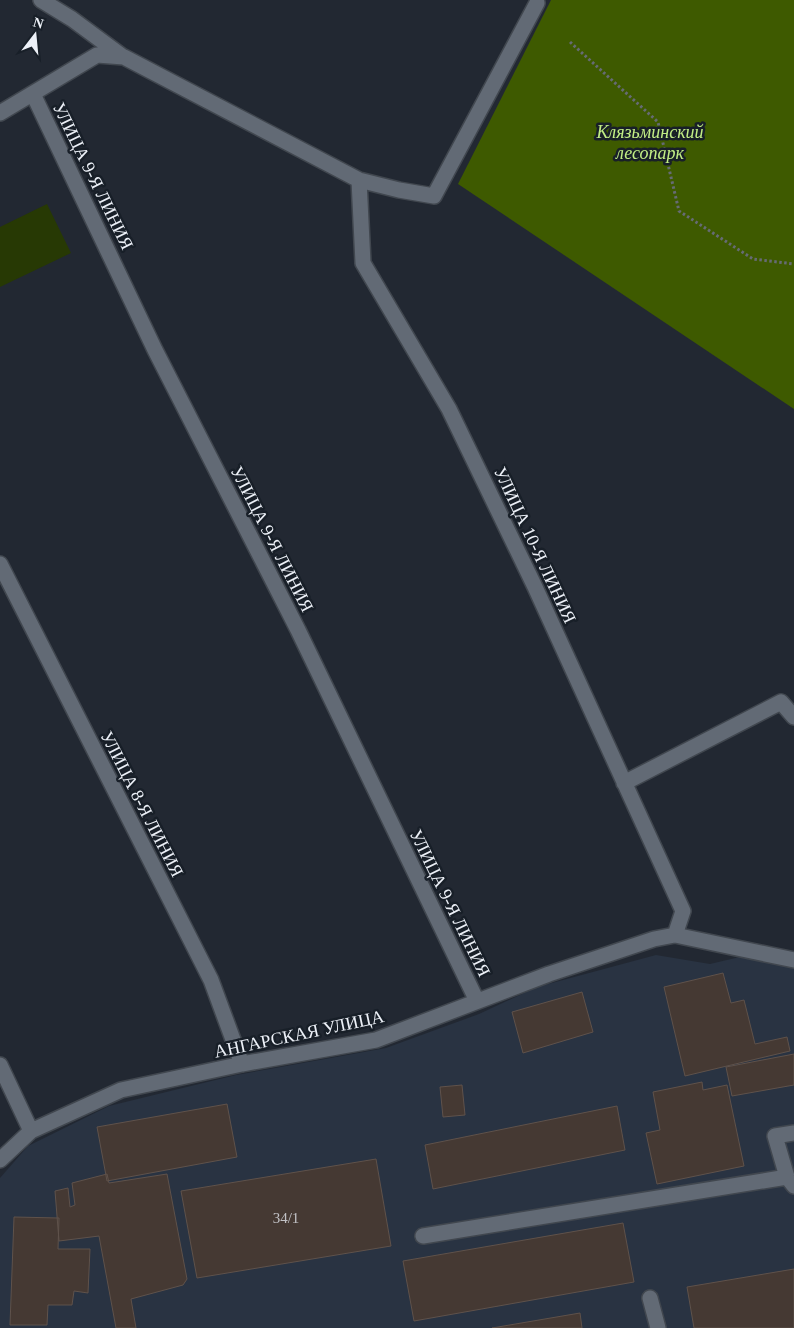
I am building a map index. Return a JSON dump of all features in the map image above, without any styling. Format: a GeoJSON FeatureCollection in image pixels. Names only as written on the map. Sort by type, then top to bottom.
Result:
{"type":"FeatureCollection","features":[{"type":"Feature","properties":{"kind":"street"},"geometry":{"type":"LineString","coordinates":[[41,0],[72,19],[124,57],[359,180],[434,196],[536,3]]}},
{"type":"Feature","properties":{"kind":"street"},"geometry":{"type":"LineString","coordinates":[[0,113],[97,54],[124,57]]}},
{"type":"Feature","properties":{"kind":"street","name":"УЛИЦА 9-Я ЛИНИЯ"},"geometry":{"type":"LineString","coordinates":[[33,94],[155,350],[298,630],[477,1001]]}},
{"type":"Feature","properties":{"kind":"street","name":"УЛИЦА 10-Я ЛИНИЯ"},"geometry":{"type":"LineString","coordinates":[[359,180],[363,263],[449,409],[535,587],[683,911],[675,935]]}},
{"type":"Feature","properties":{"kind":"street","name":"УЛИЦА 8-Я ЛИНИЯ"},"geometry":{"type":"LineString","coordinates":[[0,564],[211,980],[242,1064]]}},
{"type":"Feature","properties":{"kind":"street"},"geometry":{"type":"LineString","coordinates":[[624,783],[781,702],[794,717]]}},
{"type":"Feature","properties":{"kind":"street"},"geometry":{"type":"LineString","coordinates":[[675,935],[794,960]]}},
{"type":"Feature","properties":{"kind":"street","name":"АНГАРСКАЯ УЛИЦА"},"geometry":{"type":"LineString","coordinates":[[0,1160],[31,1130],[122,1090],[242,1064],[376,1040],[549,974],[654,939],[675,935]]}},
{"type":"Feature","properties":{"kind":"street"},"geometry":{"type":"LineString","coordinates":[[0,1065],[31,1130]]}},
{"type":"Feature","properties":{"kind":"street"},"geometry":{"type":"LineString","coordinates":[[423,1236],[790,1182],[775,1136],[794,1133]]}},
{"type":"Feature","properties":{"kind":"street"},"geometry":{"type":"LineString","coordinates":[[650,1298],[658,1328]]}},
{"type":"Feature","properties":{"kind":"path"},"geometry":{"type":"LineString","coordinates":[[570,42],[658,122],[679,211],[753,259],[794,264]]}},
{"type":"Feature","properties":{"kind":"shaded area"},"geometry":{"type":"Polygon","coordinates":[[[656,955],[710,964],[748,955],[794,969],[794,1328],[0,1328],[0,1178],[28,1146],[109,1106],[236,1075],[386,1048],[479,1014],[537,987],[656,955]]]}},
{"type":"Feature","properties":{"kind":"green space","name":"Клязьминский лесопарк"},"geometry":{"type":"Polygon","coordinates":[[[551,0],[794,0],[794,409],[458,184],[551,0]]]}},
{"type":"Feature","properties":{"kind":"green space"},"geometry":{"type":"Polygon","coordinates":[[[47,204],[71,253],[0,287],[0,227],[47,204]]]}},
{"type":"Feature","properties":{"kind":"building"},"geometry":{"type":"Polygon","coordinates":[[[723,973],[731,1003],[744,1000],[755,1044],[787,1037],[790,1051],[685,1076],[664,987],[723,973]]]}},
{"type":"Feature","properties":{"kind":"building"},"geometry":{"type":"Polygon","coordinates":[[[582,992],[593,1032],[523,1053],[512,1012],[582,992]]]}},
{"type":"Feature","properties":{"kind":"building"},"geometry":{"type":"Polygon","coordinates":[[[794,1054],[794,1085],[732,1096],[726,1067],[794,1054]]]}},
{"type":"Feature","properties":{"kind":"building"},"geometry":{"type":"Polygon","coordinates":[[[702,1082],[703,1090],[727,1085],[744,1166],[657,1184],[646,1133],[660,1130],[653,1092],[702,1082]]]}},
{"type":"Feature","properties":{"kind":"building"},"geometry":{"type":"Polygon","coordinates":[[[462,1085],[465,1115],[443,1117],[440,1087],[462,1085]]]}},
{"type":"Feature","properties":{"kind":"building"},"geometry":{"type":"Polygon","coordinates":[[[227,1104],[237,1157],[107,1181],[97,1127],[227,1104]]]}},
{"type":"Feature","properties":{"kind":"building"},"geometry":{"type":"Polygon","coordinates":[[[617,1106],[625,1150],[433,1189],[425,1145],[617,1106]]]}},
{"type":"Feature","properties":{"kind":"building"},"geometry":{"type":"Polygon","coordinates":[[[376,1159],[391,1246],[197,1278],[181,1191],[376,1159]]]}},
{"type":"Feature","properties":{"kind":"building"},"geometry":{"type":"Polygon","coordinates":[[[107,1174],[109,1183],[167,1174],[187,1279],[183,1285],[131,1299],[136,1328],[116,1328],[99,1236],[59,1241],[55,1191],[68,1188],[70,1207],[75,1205],[72,1183],[107,1174]]]}},
{"type":"Feature","properties":{"kind":"building"},"geometry":{"type":"Polygon","coordinates":[[[14,1217],[59,1218],[58,1249],[90,1249],[88,1293],[74,1291],[72,1305],[48,1305],[47,1325],[10,1325],[14,1217]]]}},
{"type":"Feature","properties":{"kind":"building"},"geometry":{"type":"Polygon","coordinates":[[[623,1223],[634,1282],[414,1321],[403,1261],[623,1223]]]}},
{"type":"Feature","properties":{"kind":"building"},"geometry":{"type":"Polygon","coordinates":[[[794,1269],[794,1328],[694,1328],[687,1287],[794,1269]]]}},
{"type":"Feature","properties":{"kind":"building"},"geometry":{"type":"Polygon","coordinates":[[[580,1313],[582,1328],[492,1328],[580,1313]]]}}]}
